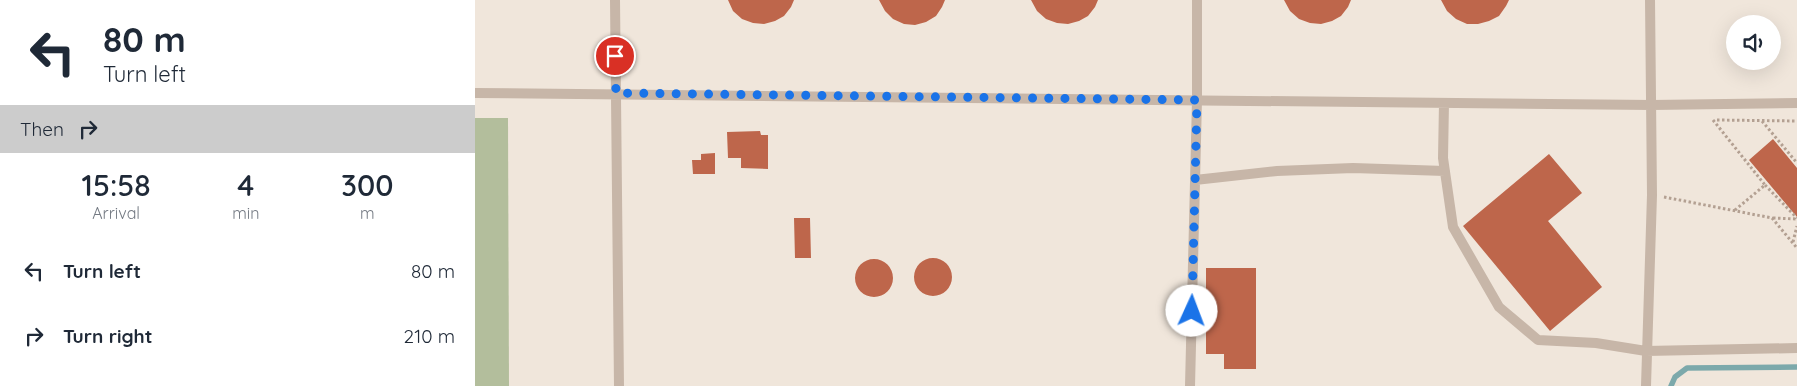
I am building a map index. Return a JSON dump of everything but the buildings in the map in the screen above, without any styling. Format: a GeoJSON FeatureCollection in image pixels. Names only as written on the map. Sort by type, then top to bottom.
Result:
{"type":"FeatureCollection","features":[{"type":"Feature","properties":{"kind":"lane"},"geometry":{"type":"LineString","coordinates":[[615,0],[619,386]]}},
{"type":"Feature","properties":{"kind":"lane"},"geometry":{"type":"LineString","coordinates":[[1189,386],[1197,100],[1197,0]]}},
{"type":"Feature","properties":{"kind":"lane"},"geometry":{"type":"LineString","coordinates":[[1646,386],[1652,195],[1650,0]]}},
{"type":"Feature","properties":{"kind":"lane"},"geometry":{"type":"LineString","coordinates":[[475,93],[1651,105],[1797,103]]}},
{"type":"Feature","properties":{"kind":"lane"},"geometry":{"type":"LineString","coordinates":[[1444,103],[1443,158],[1453,227],[1499,307],[1538,340],[1596,343],[1646,351],[1797,348]]}},
{"type":"Feature","properties":{"kind":"lane"},"geometry":{"type":"LineString","coordinates":[[1195,180],[1277,171],[1353,168],[1445,171]]}},
{"type":"Feature","properties":{"kind":"path"},"geometry":{"type":"LineString","coordinates":[[1704,120],[1797,121]]}},
{"type":"Feature","properties":{"kind":"path"},"geometry":{"type":"LineString","coordinates":[[1713,120],[1765,185],[1797,218]]}},
{"type":"Feature","properties":{"kind":"path"},"geometry":{"type":"LineString","coordinates":[[1761,121],[1797,163]]}},
{"type":"Feature","properties":{"kind":"path"},"geometry":{"type":"LineString","coordinates":[[1735,211],[1765,185]]}},
{"type":"Feature","properties":{"kind":"path"},"geometry":{"type":"LineString","coordinates":[[1658,196],[1771,218],[1797,218]]}},
{"type":"Feature","properties":{"kind":"path"},"geometry":{"type":"LineString","coordinates":[[1771,218],[1797,248]]}},
{"type":"Feature","properties":{"kind":"path"},"geometry":{"type":"LineString","coordinates":[[1793,243],[1797,226]]}},
{"type":"Feature","properties":{"kind":"green space"},"geometry":{"type":"Polygon","coordinates":[[[475,118],[508,118],[509,386],[475,386],[475,118]]]}},
{"type":"Feature","properties":{"kind":"waterway"},"geometry":{"type":"LineString","coordinates":[[1671,386],[1675,377],[1687,368],[1797,367]]}},
{"type":"Feature","properties":{"kind":"route"},"geometry":{"type":"LineString","coordinates":[[615,56],[616,93],[1197,100],[1192,311]]}}]}
